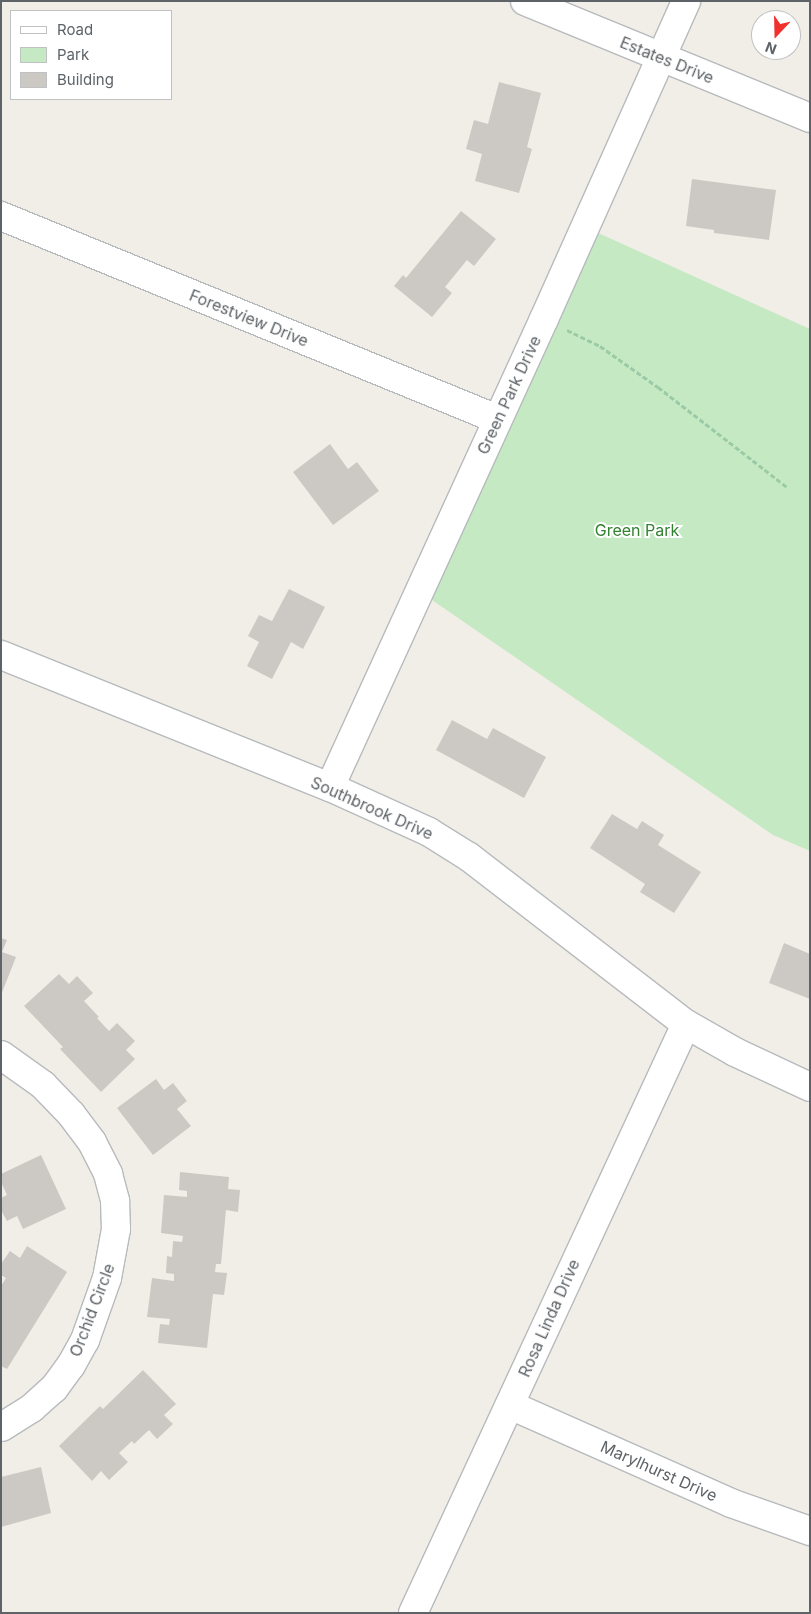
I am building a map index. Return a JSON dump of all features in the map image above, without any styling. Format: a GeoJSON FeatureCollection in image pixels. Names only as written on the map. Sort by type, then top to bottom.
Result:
{"type":"FeatureCollection","features":[{"type":"Feature","properties":{"kind":"street","name":"Estates Drive"},"geometry":{"type":"LineString","coordinates":[[525,1],[810,118]]}},
{"type":"Feature","properties":{"kind":"street","name":"Green Park Drive"},"geometry":{"type":"LineString","coordinates":[[330,787],[544,319],[686,1]]}},
{"type":"Feature","properties":{"kind":"street","name":"Forestview Drive"},"geometry":{"type":"LineString","coordinates":[[1,216],[497,419]]}},
{"type":"Feature","properties":{"kind":"street","name":"Southbrook Drive"},"geometry":{"type":"LineString","coordinates":[[1,655],[330,787],[429,832],[469,857],[686,1024],[735,1052],[810,1087]]}},
{"type":"Feature","properties":{"kind":"street","name":"Rosa Linda Drive"},"geometry":{"type":"LineString","coordinates":[[413,1613],[686,1024]]}},
{"type":"Feature","properties":{"kind":"street","name":"Orchid Circle"},"geometry":{"type":"LineString","coordinates":[[1,1055],[43,1084],[71,1114],[92,1142],[108,1174],[115,1201],[116,1229],[107,1278],[85,1340],[72,1365],[54,1388],[32,1408],[1,1427]]}},
{"type":"Feature","properties":{"kind":"street","name":"Marylhurst Drive"},"geometry":{"type":"LineString","coordinates":[[510,1405],[731,1503],[810,1531]]}},
{"type":"Feature","properties":{"kind":"path"},"geometry":{"type":"LineString","coordinates":[[544,319],[600,346],[658,387],[787,487]]}},
{"type":"Feature","properties":{"kind":"green space","name":"Green Park"},"geometry":{"type":"Polygon","coordinates":[[[585,227],[810,329],[810,851],[773,835],[419,591],[585,227]]]}},
{"type":"Feature","properties":{"kind":"building"},"geometry":{"type":"Polygon","coordinates":[[[499,82],[541,93],[527,147],[532,149],[519,193],[475,181],[482,154],[466,149],[474,120],[488,124],[499,82]]]}},
{"type":"Feature","properties":{"kind":"building"},"geometry":{"type":"Polygon","coordinates":[[[692,179],[776,190],[769,240],[714,233],[714,230],[686,226],[692,179]]]}},
{"type":"Feature","properties":{"kind":"building"},"geometry":{"type":"Polygon","coordinates":[[[461,211],[496,239],[474,266],[467,260],[445,287],[452,293],[432,317],[394,286],[403,275],[406,278],[461,211]]]}},
{"type":"Feature","properties":{"kind":"building"},"geometry":{"type":"Polygon","coordinates":[[[330,444],[348,469],[357,462],[379,491],[333,525],[293,472],[330,444]]]}},
{"type":"Feature","properties":{"kind":"building"},"geometry":{"type":"Polygon","coordinates":[[[289,589],[325,607],[303,649],[291,642],[272,679],[247,666],[259,642],[248,636],[259,615],[272,621],[289,589]]]}},
{"type":"Feature","properties":{"kind":"building"},"geometry":{"type":"Polygon","coordinates":[[[452,720],[487,739],[493,728],[546,757],[524,798],[436,750],[452,720]]]}},
{"type":"Feature","properties":{"kind":"building"},"geometry":{"type":"Polygon","coordinates":[[[612,814],[637,829],[642,821],[664,835],[658,845],[701,872],[674,913],[640,892],[645,884],[590,848],[612,814]]]}},
{"type":"Feature","properties":{"kind":"building"},"geometry":{"type":"Polygon","coordinates":[[[1,938],[7,940],[2,952],[16,957],[1,995],[1,938]]]}},
{"type":"Feature","properties":{"kind":"building"},"geometry":{"type":"Polygon","coordinates":[[[784,943],[810,954],[810,999],[769,983],[784,943]]]}},
{"type":"Feature","properties":{"kind":"building"},"geometry":{"type":"Polygon","coordinates":[[[59,974],[69,984],[77,976],[93,993],[84,1001],[99,1017],[97,1018],[109,1031],[117,1023],[135,1041],[126,1050],[135,1059],[101,1092],[60,1049],[63,1047],[24,1006],[59,974]]]}},
{"type":"Feature","properties":{"kind":"building"},"geometry":{"type":"Polygon","coordinates":[[[156,1079],[164,1090],[173,1083],[187,1101],[177,1109],[191,1126],[153,1155],[117,1108],[156,1079]]]}},
{"type":"Feature","properties":{"kind":"building"},"geometry":{"type":"Polygon","coordinates":[[[41,1155],[66,1209],[23,1229],[17,1216],[7,1221],[1,1210],[1,1198],[7,1195],[1,1182],[1,1174],[41,1155]]]}},
{"type":"Feature","properties":{"kind":"building"},"geometry":{"type":"Polygon","coordinates":[[[180,1172],[229,1177],[228,1189],[240,1190],[238,1212],[226,1210],[221,1264],[216,1264],[215,1272],[227,1273],[224,1295],[213,1294],[207,1348],[158,1343],[160,1324],[169,1325],[170,1319],[147,1317],[152,1278],[174,1281],[174,1274],[166,1273],[167,1256],[172,1257],[173,1241],[182,1242],[183,1236],[161,1233],[164,1195],[187,1197],[187,1191],[179,1190],[180,1172]]]}},
{"type":"Feature","properties":{"kind":"building"},"geometry":{"type":"Polygon","coordinates":[[[27,1246],[67,1272],[7,1369],[1,1366],[1,1286],[6,1278],[1,1275],[1,1264],[10,1251],[20,1258],[27,1246]]]}},
{"type":"Feature","properties":{"kind":"building"},"geometry":{"type":"Polygon","coordinates":[[[143,1370],[176,1404],[164,1415],[173,1424],[157,1439],[149,1430],[134,1444],[132,1441],[119,1453],[128,1462],[109,1480],[101,1471],[92,1481],[59,1446],[100,1406],[103,1409],[143,1370]]]}},
{"type":"Feature","properties":{"kind":"building"},"geometry":{"type":"Polygon","coordinates":[[[41,1467],[51,1513],[1,1527],[1,1477],[41,1467]]]}}]}
